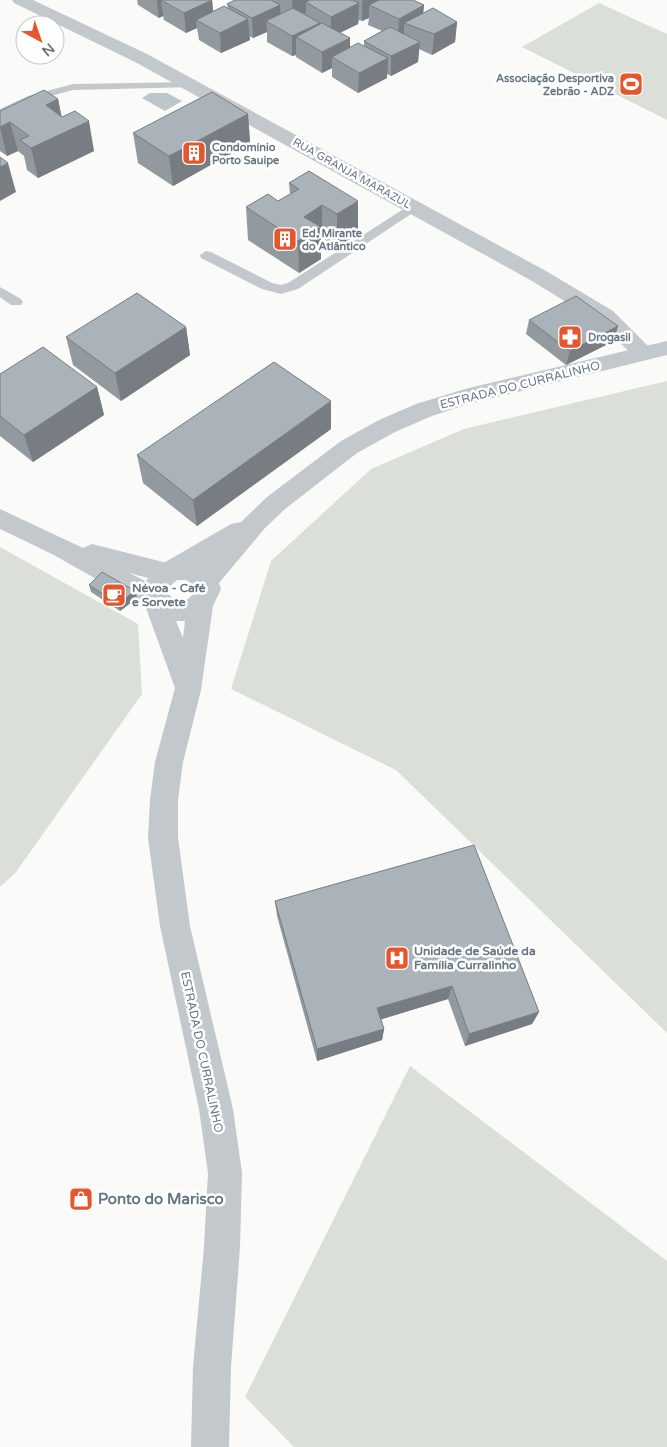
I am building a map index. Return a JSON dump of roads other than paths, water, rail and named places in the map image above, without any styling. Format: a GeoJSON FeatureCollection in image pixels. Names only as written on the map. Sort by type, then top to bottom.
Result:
{"type":"FeatureCollection","features":[{"type":"Feature","properties":{"kind":"street","name":"RUA GRANJA MARAZUL"},"geometry":{"type":"LineString","coordinates":[[20,0],[141,58],[538,276],[606,316],[644,353]]}},
{"type":"Feature","properties":{"kind":"street","name":"ESTRADA DO CURRALINHO"},"geometry":{"type":"LineString","coordinates":[[168,572],[256,522],[311,474],[348,447],[387,426],[424,410],[465,397],[667,348]]}},
{"type":"Feature","properties":{"kind":"street"},"geometry":{"type":"LineString","coordinates":[[0,518],[61,547],[130,586],[156,598],[163,607],[174,611],[187,611],[204,592],[195,571],[182,569],[168,572],[61,547]]}},
{"type":"Feature","properties":{"kind":"street","name":"ESTRADA DO CURRALINHO"},"geometry":{"type":"LineString","coordinates":[[210,1447],[212,1367],[222,1247],[225,1173],[216,1109],[175,926],[164,838],[164,800],[169,762],[188,690],[204,592],[256,522]]}},
{"type":"Feature","properties":{"kind":"street"},"geometry":{"type":"LineString","coordinates":[[168,572],[156,583],[156,598],[188,690]]}},
{"type":"Feature","properties":{"kind":"lane"},"geometry":{"type":"LineString","coordinates":[[0,113],[32,98],[73,87],[191,85]]}},
{"type":"Feature","properties":{"kind":"lane"},"geometry":{"type":"LineString","coordinates":[[206,256],[267,286],[281,290],[293,286],[413,207]]}},
{"type":"Feature","properties":{"kind":"lane"},"geometry":{"type":"LineString","coordinates":[[0,291],[16,302]]}},
{"type":"Feature","properties":{"kind":"place","name":"Associação Desportiva Zebrão - ADZ"},"geometry":{"type":"Point","coordinates":[631,84]}},
{"type":"Feature","properties":{"kind":"place","name":"Condomínio Porto Sauipe"},"geometry":{"type":"Point","coordinates":[194,153]}},
{"type":"Feature","properties":{"kind":"place","name":"Ed. Mirante do Atlântico"},"geometry":{"type":"Point","coordinates":[285,239]}},
{"type":"Feature","properties":{"kind":"place","name":"Drogasil"},"geometry":{"type":"Point","coordinates":[570,337]}},
{"type":"Feature","properties":{"kind":"place","name":"Névoa - Café e Sorvete"},"geometry":{"type":"Point","coordinates":[114,595]}},
{"type":"Feature","properties":{"kind":"place","name":"Unidade de Saúde da Família Curralinho"},"geometry":{"type":"Point","coordinates":[397,958]}},
{"type":"Feature","properties":{"kind":"place","name":"Ponto do Marisco"},"geometry":{"type":"Point","coordinates":[81,1199]}}]}
